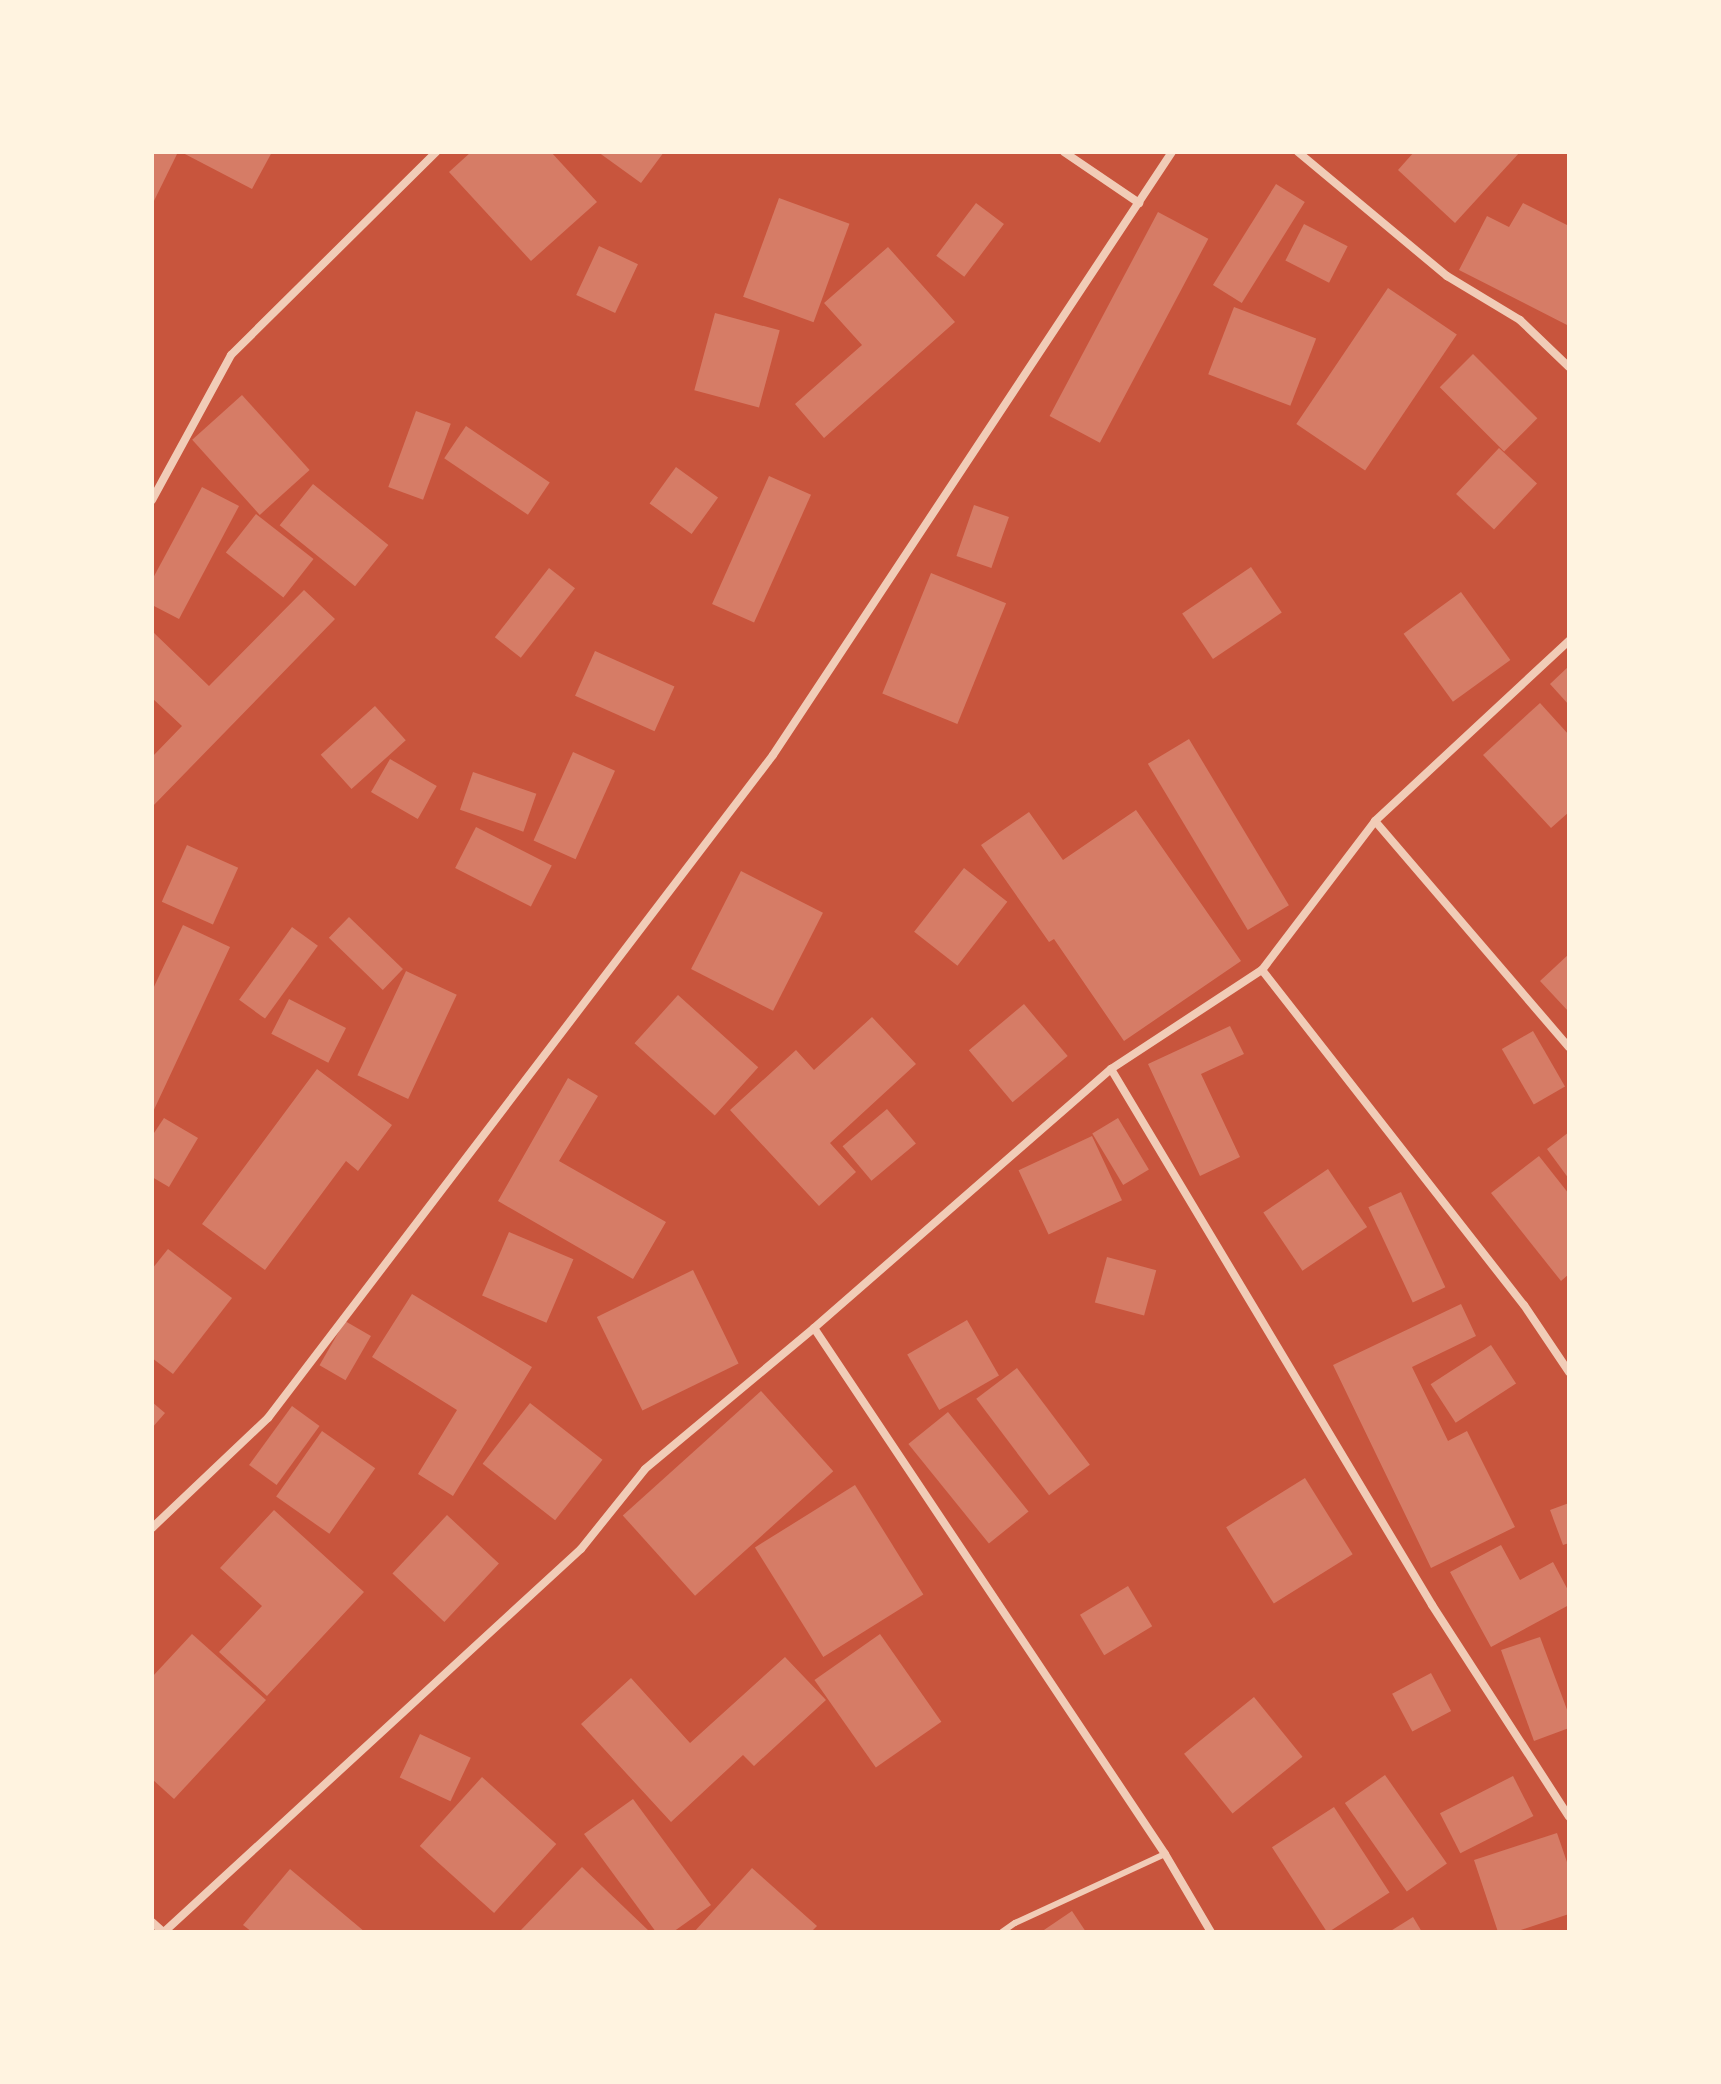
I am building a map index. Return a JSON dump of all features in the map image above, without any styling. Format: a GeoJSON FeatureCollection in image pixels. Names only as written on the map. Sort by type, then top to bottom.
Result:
{"type":"FeatureCollection","features":[{"type":"Feature","properties":{"kind":"street"},"geometry":{"type":"LineString","coordinates":[[1064,152],[1139,203]]}},
{"type":"Feature","properties":{"kind":"street"},"geometry":{"type":"LineString","coordinates":[[152,1528],[268,1418],[773,755],[1172,152]]}},
{"type":"Feature","properties":{"kind":"street"},"geometry":{"type":"LineString","coordinates":[[1298,152],[1447,276],[1520,320],[1569,367]]}},
{"type":"Feature","properties":{"kind":"street"},"geometry":{"type":"LineString","coordinates":[[152,500],[231,355],[430,154]]}},
{"type":"Feature","properties":{"kind":"street"},"geometry":{"type":"LineString","coordinates":[[152,1922],[164,1932],[581,1549],[645,1469],[814,1328],[1111,1069],[1262,970],[1375,821],[1569,641]]}},
{"type":"Feature","properties":{"kind":"street"},"geometry":{"type":"LineString","coordinates":[[1375,821],[1569,1047]]}},
{"type":"Feature","properties":{"kind":"street"},"geometry":{"type":"LineString","coordinates":[[1262,970],[1524,1305],[1569,1372]]}},
{"type":"Feature","properties":{"kind":"street"},"geometry":{"type":"LineString","coordinates":[[1111,1069],[1432,1605],[1569,1817]]}},
{"type":"Feature","properties":{"kind":"street"},"geometry":{"type":"LineString","coordinates":[[814,1328],[1165,1854],[1211,1932]]}},
{"type":"Feature","properties":{"kind":"lane"},"geometry":{"type":"LineString","coordinates":[[1002,1932],[1015,1923],[1165,1854]]}},
{"type":"Feature","properties":{"kind":"building"},"geometry":{"type":"Polygon","coordinates":[[[152,152],[178,152],[152,205],[152,152]]]}},
{"type":"Feature","properties":{"kind":"building"},"geometry":{"type":"Polygon","coordinates":[[[181,152],[272,152],[252,189],[181,152]]]}},
{"type":"Feature","properties":{"kind":"building"},"geometry":{"type":"Polygon","coordinates":[[[471,152],[551,152],[597,202],[531,261],[449,172],[471,152]]]}},
{"type":"Feature","properties":{"kind":"building"},"geometry":{"type":"Polygon","coordinates":[[[598,152],[664,152],[641,183],[598,152]]]}},
{"type":"Feature","properties":{"kind":"building"},"geometry":{"type":"Polygon","coordinates":[[[1414,152],[1520,152],[1455,223],[1398,170],[1414,152]]]}},
{"type":"Feature","properties":{"kind":"building"},"geometry":{"type":"Polygon","coordinates":[[[1276,184],[1305,202],[1242,303],[1213,285],[1276,184]]]}},
{"type":"Feature","properties":{"kind":"building"},"geometry":{"type":"Polygon","coordinates":[[[779,198],[849,224],[814,322],[743,297],[779,198]]]}},
{"type":"Feature","properties":{"kind":"building"},"geometry":{"type":"Polygon","coordinates":[[[976,203],[1004,224],[964,277],[936,256],[976,203]]]}},
{"type":"Feature","properties":{"kind":"building"},"geometry":{"type":"Polygon","coordinates":[[[1523,203],[1569,226],[1569,326],[1459,270],[1487,216],[1509,227],[1523,203]]]}},
{"type":"Feature","properties":{"kind":"building"},"geometry":{"type":"Polygon","coordinates":[[[1158,212],[1208,239],[1100,443],[1050,416],[1158,212]]]}},
{"type":"Feature","properties":{"kind":"building"},"geometry":{"type":"Polygon","coordinates":[[[1304,224],[1348,246],[1329,283],[1285,261],[1304,224]]]}},
{"type":"Feature","properties":{"kind":"building"},"geometry":{"type":"Polygon","coordinates":[[[599,246],[638,264],[615,313],[576,295],[599,246]]]}},
{"type":"Feature","properties":{"kind":"building"},"geometry":{"type":"Polygon","coordinates":[[[888,247],[955,322],[824,438],[795,404],[862,345],[824,303],[888,247]]]}},
{"type":"Feature","properties":{"kind":"building"},"geometry":{"type":"Polygon","coordinates":[[[1388,288],[1457,334],[1365,470],[1296,424],[1388,288]]]}},
{"type":"Feature","properties":{"kind":"building"},"geometry":{"type":"Polygon","coordinates":[[[1234,307],[1316,339],[1290,406],[1208,374],[1234,307]]]}},
{"type":"Feature","properties":{"kind":"building"},"geometry":{"type":"Polygon","coordinates":[[[715,313],[780,330],[759,408],[694,390],[715,313]]]}},
{"type":"Feature","properties":{"kind":"building"},"geometry":{"type":"Polygon","coordinates":[[[1473,354],[1537,418],[1504,452],[1440,387],[1473,354]]]}},
{"type":"Feature","properties":{"kind":"building"},"geometry":{"type":"Polygon","coordinates":[[[242,395],[310,470],[260,515],[192,440],[242,395]]]}},
{"type":"Feature","properties":{"kind":"building"},"geometry":{"type":"Polygon","coordinates":[[[416,411],[451,424],[423,500],[388,487],[416,411]]]}},
{"type":"Feature","properties":{"kind":"building"},"geometry":{"type":"Polygon","coordinates":[[[466,426],[550,482],[528,515],[444,458],[466,426]]]}},
{"type":"Feature","properties":{"kind":"building"},"geometry":{"type":"Polygon","coordinates":[[[1499,448],[1537,483],[1494,530],[1456,494],[1499,448]]]}},
{"type":"Feature","properties":{"kind":"building"},"geometry":{"type":"Polygon","coordinates":[[[676,467],[718,498],[692,534],[650,503],[676,467]]]}},
{"type":"Feature","properties":{"kind":"building"},"geometry":{"type":"Polygon","coordinates":[[[769,476],[811,495],[754,623],[712,604],[769,476]]]}},
{"type":"Feature","properties":{"kind":"building"},"geometry":{"type":"Polygon","coordinates":[[[313,484],[388,545],[355,586],[280,525],[313,484]]]}},
{"type":"Feature","properties":{"kind":"building"},"geometry":{"type":"Polygon","coordinates":[[[202,487],[239,506],[179,619],[152,605],[152,580],[202,487]]]}},
{"type":"Feature","properties":{"kind":"building"},"geometry":{"type":"Polygon","coordinates":[[[974,505],[1009,517],[991,568],[956,556],[974,505]]]}},
{"type":"Feature","properties":{"kind":"building"},"geometry":{"type":"Polygon","coordinates":[[[256,514],[314,559],[283,598],[226,553],[256,514]]]}},
{"type":"Feature","properties":{"kind":"building"},"geometry":{"type":"Polygon","coordinates":[[[1251,567],[1282,613],[1213,659],[1182,613],[1251,567]]]}},
{"type":"Feature","properties":{"kind":"building"},"geometry":{"type":"Polygon","coordinates":[[[549,568],[575,588],[521,658],[495,637],[549,568]]]}},
{"type":"Feature","properties":{"kind":"building"},"geometry":{"type":"Polygon","coordinates":[[[931,573],[1006,603],[957,724],[882,694],[931,573]]]}},
{"type":"Feature","properties":{"kind":"building"},"geometry":{"type":"Polygon","coordinates":[[[304,590],[335,619],[152,807],[152,757],[182,726],[152,698],[152,631],[209,686],[304,590]]]}},
{"type":"Feature","properties":{"kind":"building"},"geometry":{"type":"Polygon","coordinates":[[[1461,592],[1510,660],[1453,702],[1404,634],[1461,592]]]}},
{"type":"Feature","properties":{"kind":"building"},"geometry":{"type":"Polygon","coordinates":[[[595,651],[674,686],[655,731],[575,696],[595,651]]]}},
{"type":"Feature","properties":{"kind":"building"},"geometry":{"type":"Polygon","coordinates":[[[1569,666],[1569,705],[1550,684],[1569,666]]]}},
{"type":"Feature","properties":{"kind":"building"},"geometry":{"type":"Polygon","coordinates":[[[1540,703],[1569,735],[1569,812],[1551,828],[1483,755],[1540,703]]]}},
{"type":"Feature","properties":{"kind":"building"},"geometry":{"type":"Polygon","coordinates":[[[375,706],[406,740],[352,789],[321,755],[375,706]]]}},
{"type":"Feature","properties":{"kind":"building"},"geometry":{"type":"Polygon","coordinates":[[[1189,739],[1289,905],[1248,930],[1148,764],[1189,739]]]}},
{"type":"Feature","properties":{"kind":"building"},"geometry":{"type":"Polygon","coordinates":[[[573,752],[615,771],[576,859],[534,841],[573,752]]]}},
{"type":"Feature","properties":{"kind":"building"},"geometry":{"type":"Polygon","coordinates":[[[390,759],[437,786],[418,819],[371,792],[390,759]]]}},
{"type":"Feature","properties":{"kind":"building"},"geometry":{"type":"Polygon","coordinates":[[[473,772],[536,794],[523,832],[460,810],[473,772]]]}},
{"type":"Feature","properties":{"kind":"building"},"geometry":{"type":"Polygon","coordinates":[[[1136,810],[1241,961],[1124,1041],[1054,939],[1049,942],[981,845],[1029,812],[1063,860],[1136,810]]]}},
{"type":"Feature","properties":{"kind":"building"},"geometry":{"type":"Polygon","coordinates":[[[476,827],[552,866],[531,907],[455,868],[476,827]]]}},
{"type":"Feature","properties":{"kind":"building"},"geometry":{"type":"Polygon","coordinates":[[[187,845],[238,868],[213,924],[162,902],[187,845]]]}},
{"type":"Feature","properties":{"kind":"building"},"geometry":{"type":"Polygon","coordinates":[[[964,868],[1007,902],[957,966],[914,932],[964,868]]]}},
{"type":"Feature","properties":{"kind":"building"},"geometry":{"type":"Polygon","coordinates":[[[741,871],[823,913],[773,1011],[691,969],[741,871]]]}},
{"type":"Feature","properties":{"kind":"building"},"geometry":{"type":"Polygon","coordinates":[[[349,917],[403,969],[383,990],[329,938],[349,917]]]}},
{"type":"Feature","properties":{"kind":"building"},"geometry":{"type":"Polygon","coordinates":[[[183,925],[230,947],[152,1114],[152,991],[183,925]]]}},
{"type":"Feature","properties":{"kind":"building"},"geometry":{"type":"Polygon","coordinates":[[[292,927],[318,946],[265,1019],[239,1000],[292,927]]]}},
{"type":"Feature","properties":{"kind":"building"},"geometry":{"type":"Polygon","coordinates":[[[1569,954],[1569,1012],[1540,981],[1569,954]]]}},
{"type":"Feature","properties":{"kind":"building"},"geometry":{"type":"Polygon","coordinates":[[[406,971],[457,995],[408,1099],[357,1075],[406,971]]]}},
{"type":"Feature","properties":{"kind":"building"},"geometry":{"type":"Polygon","coordinates":[[[678,995],[758,1067],[715,1116],[635,1043],[678,995]]]}},
{"type":"Feature","properties":{"kind":"building"},"geometry":{"type":"Polygon","coordinates":[[[289,999],[346,1028],[328,1063],[271,1034],[289,999]]]}},
{"type":"Feature","properties":{"kind":"building"},"geometry":{"type":"Polygon","coordinates":[[[1024,1004],[1068,1056],[1013,1102],[969,1050],[1024,1004]]]}},
{"type":"Feature","properties":{"kind":"building"},"geometry":{"type":"Polygon","coordinates":[[[872,1017],[916,1064],[830,1143],[856,1172],[819,1206],[730,1110],[796,1050],[814,1070],[872,1017]]]}},
{"type":"Feature","properties":{"kind":"building"},"geometry":{"type":"Polygon","coordinates":[[[1230,1026],[1244,1054],[1201,1074],[1240,1157],[1200,1176],[1148,1064],[1230,1026]]]}},
{"type":"Feature","properties":{"kind":"building"},"geometry":{"type":"Polygon","coordinates":[[[1533,1031],[1565,1086],[1534,1104],[1502,1049],[1533,1031]]]}},
{"type":"Feature","properties":{"kind":"building"},"geometry":{"type":"Polygon","coordinates":[[[317,1069],[392,1125],[358,1171],[346,1161],[265,1270],[202,1224],[317,1069]]]}},
{"type":"Feature","properties":{"kind":"building"},"geometry":{"type":"Polygon","coordinates":[[[568,1078],[598,1096],[559,1161],[666,1222],[633,1279],[498,1201],[568,1078]]]}},
{"type":"Feature","properties":{"kind":"building"},"geometry":{"type":"Polygon","coordinates":[[[887,1109],[916,1143],[871,1181],[843,1146],[887,1109]]]}},
{"type":"Feature","properties":{"kind":"building"},"geometry":{"type":"Polygon","coordinates":[[[164,1118],[198,1138],[169,1187],[152,1177],[152,1136],[164,1118]]]}},
{"type":"Feature","properties":{"kind":"building"},"geometry":{"type":"Polygon","coordinates":[[[1118,1118],[1149,1169],[1123,1185],[1092,1133],[1118,1118]]]}},
{"type":"Feature","properties":{"kind":"building"},"geometry":{"type":"Polygon","coordinates":[[[1569,1132],[1569,1179],[1547,1149],[1569,1132]]]}},
{"type":"Feature","properties":{"kind":"building"},"geometry":{"type":"Polygon","coordinates":[[[1092,1136],[1122,1200],[1049,1235],[1019,1170],[1092,1136]]]}},
{"type":"Feature","properties":{"kind":"building"},"geometry":{"type":"Polygon","coordinates":[[[1539,1156],[1569,1194],[1569,1274],[1561,1281],[1491,1193],[1539,1156]]]}},
{"type":"Feature","properties":{"kind":"building"},"geometry":{"type":"Polygon","coordinates":[[[1328,1169],[1367,1227],[1302,1271],[1263,1213],[1328,1169]]]}},
{"type":"Feature","properties":{"kind":"building"},"geometry":{"type":"Polygon","coordinates":[[[1401,1192],[1445,1287],[1413,1302],[1368,1207],[1401,1192]]]}},
{"type":"Feature","properties":{"kind":"building"},"geometry":{"type":"Polygon","coordinates":[[[509,1232],[573,1259],[546,1323],[482,1296],[509,1232]]]}},
{"type":"Feature","properties":{"kind":"building"},"geometry":{"type":"Polygon","coordinates":[[[168,1249],[232,1298],[173,1374],[152,1358],[152,1269],[168,1249]]]}},
{"type":"Feature","properties":{"kind":"building"},"geometry":{"type":"Polygon","coordinates":[[[1107,1257],[1156,1270],[1144,1316],[1095,1302],[1107,1257]]]}},
{"type":"Feature","properties":{"kind":"building"},"geometry":{"type":"Polygon","coordinates":[[[693,1270],[739,1363],[642,1410],[597,1317],[693,1270]]]}},
{"type":"Feature","properties":{"kind":"building"},"geometry":{"type":"Polygon","coordinates":[[[412,1294],[532,1367],[453,1496],[418,1474],[457,1410],[372,1357],[412,1294]]]}},
{"type":"Feature","properties":{"kind":"building"},"geometry":{"type":"Polygon","coordinates":[[[1461,1304],[1476,1336],[1412,1367],[1448,1441],[1467,1431],[1515,1527],[1431,1568],[1333,1365],[1461,1304]]]}},
{"type":"Feature","properties":{"kind":"building"},"geometry":{"type":"Polygon","coordinates":[[[967,1320],[999,1375],[939,1410],[907,1354],[967,1320]]]}},
{"type":"Feature","properties":{"kind":"building"},"geometry":{"type":"Polygon","coordinates":[[[345,1321],[371,1336],[345,1380],[319,1365],[345,1321]]]}},
{"type":"Feature","properties":{"kind":"building"},"geometry":{"type":"Polygon","coordinates":[[[1491,1345],[1516,1384],[1456,1423],[1431,1384],[1491,1345]]]}},
{"type":"Feature","properties":{"kind":"building"},"geometry":{"type":"Polygon","coordinates":[[[1017,1368],[1090,1465],[1049,1495],[976,1399],[1017,1368]]]}},
{"type":"Feature","properties":{"kind":"building"},"geometry":{"type":"Polygon","coordinates":[[[761,1391],[833,1471],[695,1596],[623,1515],[761,1391]]]}},
{"type":"Feature","properties":{"kind":"building"},"geometry":{"type":"Polygon","coordinates":[[[152,1402],[165,1413],[152,1428],[152,1402]]]}},
{"type":"Feature","properties":{"kind":"building"},"geometry":{"type":"Polygon","coordinates":[[[530,1403],[602,1460],[555,1520],[483,1464],[530,1403]]]}},
{"type":"Feature","properties":{"kind":"building"},"geometry":{"type":"Polygon","coordinates":[[[292,1406],[320,1426],[277,1485],[249,1465],[292,1406]]]}},
{"type":"Feature","properties":{"kind":"building"},"geometry":{"type":"Polygon","coordinates":[[[948,1412],[1029,1511],[989,1544],[908,1444],[948,1412]]]}},
{"type":"Feature","properties":{"kind":"building"},"geometry":{"type":"Polygon","coordinates":[[[322,1431],[375,1468],[329,1534],[276,1497],[322,1431]]]}},
{"type":"Feature","properties":{"kind":"building"},"geometry":{"type":"Polygon","coordinates":[[[1305,1478],[1353,1554],[1274,1604],[1226,1527],[1305,1478]]]}},
{"type":"Feature","properties":{"kind":"building"},"geometry":{"type":"Polygon","coordinates":[[[855,1485],[923,1594],[823,1657],[755,1548],[855,1485]]]}},
{"type":"Feature","properties":{"kind":"building"},"geometry":{"type":"Polygon","coordinates":[[[1569,1503],[1569,1543],[1563,1545],[1550,1510],[1569,1503]]]}},
{"type":"Feature","properties":{"kind":"building"},"geometry":{"type":"Polygon","coordinates":[[[274,1510],[364,1592],[267,1696],[219,1652],[262,1606],[220,1568],[274,1510]]]}},
{"type":"Feature","properties":{"kind":"building"},"geometry":{"type":"Polygon","coordinates":[[[447,1515],[499,1563],[444,1622],[392,1574],[447,1515]]]}},
{"type":"Feature","properties":{"kind":"building"},"geometry":{"type":"Polygon","coordinates":[[[1501,1545],[1520,1580],[1553,1562],[1569,1592],[1569,1605],[1491,1647],[1450,1572],[1501,1545]]]}},
{"type":"Feature","properties":{"kind":"building"},"geometry":{"type":"Polygon","coordinates":[[[1128,1586],[1152,1626],[1104,1655],[1080,1615],[1128,1586]]]}},
{"type":"Feature","properties":{"kind":"building"},"geometry":{"type":"Polygon","coordinates":[[[192,1634],[266,1700],[174,1799],[152,1779],[152,1677],[192,1634]]]}},
{"type":"Feature","properties":{"kind":"building"},"geometry":{"type":"Polygon","coordinates":[[[880,1634],[941,1722],[876,1768],[814,1680],[880,1634]]]}},
{"type":"Feature","properties":{"kind":"building"},"geometry":{"type":"Polygon","coordinates":[[[1540,1637],[1569,1715],[1569,1728],[1534,1741],[1501,1650],[1540,1637]]]}},
{"type":"Feature","properties":{"kind":"building"},"geometry":{"type":"Polygon","coordinates":[[[785,1657],[826,1700],[754,1766],[743,1755],[671,1822],[581,1724],[631,1678],[690,1743],[785,1657]]]}},
{"type":"Feature","properties":{"kind":"building"},"geometry":{"type":"Polygon","coordinates":[[[1431,1673],[1451,1711],[1412,1732],[1392,1694],[1431,1673]]]}},
{"type":"Feature","properties":{"kind":"building"},"geometry":{"type":"Polygon","coordinates":[[[1254,1697],[1302,1757],[1233,1813],[1184,1754],[1254,1697]]]}},
{"type":"Feature","properties":{"kind":"building"},"geometry":{"type":"Polygon","coordinates":[[[420,1734],[471,1758],[450,1801],[400,1778],[420,1734]]]}},
{"type":"Feature","properties":{"kind":"building"},"geometry":{"type":"Polygon","coordinates":[[[1385,1775],[1447,1863],[1407,1892],[1345,1803],[1385,1775]]]}},
{"type":"Feature","properties":{"kind":"building"},"geometry":{"type":"Polygon","coordinates":[[[1513,1776],[1533,1816],[1460,1853],[1440,1813],[1513,1776]]]}},
{"type":"Feature","properties":{"kind":"building"},"geometry":{"type":"Polygon","coordinates":[[[482,1777],[556,1844],[494,1913],[420,1846],[482,1777]]]}},
{"type":"Feature","properties":{"kind":"building"},"geometry":{"type":"Polygon","coordinates":[[[633,1799],[711,1905],[673,1932],[656,1932],[584,1834],[633,1799]]]}},
{"type":"Feature","properties":{"kind":"building"},"geometry":{"type":"Polygon","coordinates":[[[1334,1807],[1390,1893],[1327,1932],[1272,1847],[1334,1807]]]}},
{"type":"Feature","properties":{"kind":"building"},"geometry":{"type":"Polygon","coordinates":[[[1557,1833],[1569,1868],[1569,1914],[1515,1932],[1498,1932],[1474,1860],[1557,1833]]]}},
{"type":"Feature","properties":{"kind":"building"},"geometry":{"type":"Polygon","coordinates":[[[582,1867],[650,1932],[519,1932],[582,1867]]]}},
{"type":"Feature","properties":{"kind":"building"},"geometry":{"type":"Polygon","coordinates":[[[752,1868],[817,1926],[811,1932],[694,1932],[752,1868]]]}},
{"type":"Feature","properties":{"kind":"building"},"geometry":{"type":"Polygon","coordinates":[[[290,1869],[365,1932],[252,1932],[243,1925],[290,1869]]]}},
{"type":"Feature","properties":{"kind":"building"},"geometry":{"type":"Polygon","coordinates":[[[1072,1911],[1086,1932],[1041,1932],[1072,1911]]]}},
{"type":"Feature","properties":{"kind":"building"},"geometry":{"type":"Polygon","coordinates":[[[1413,1917],[1422,1932],[1389,1932],[1413,1917]]]}}]}
